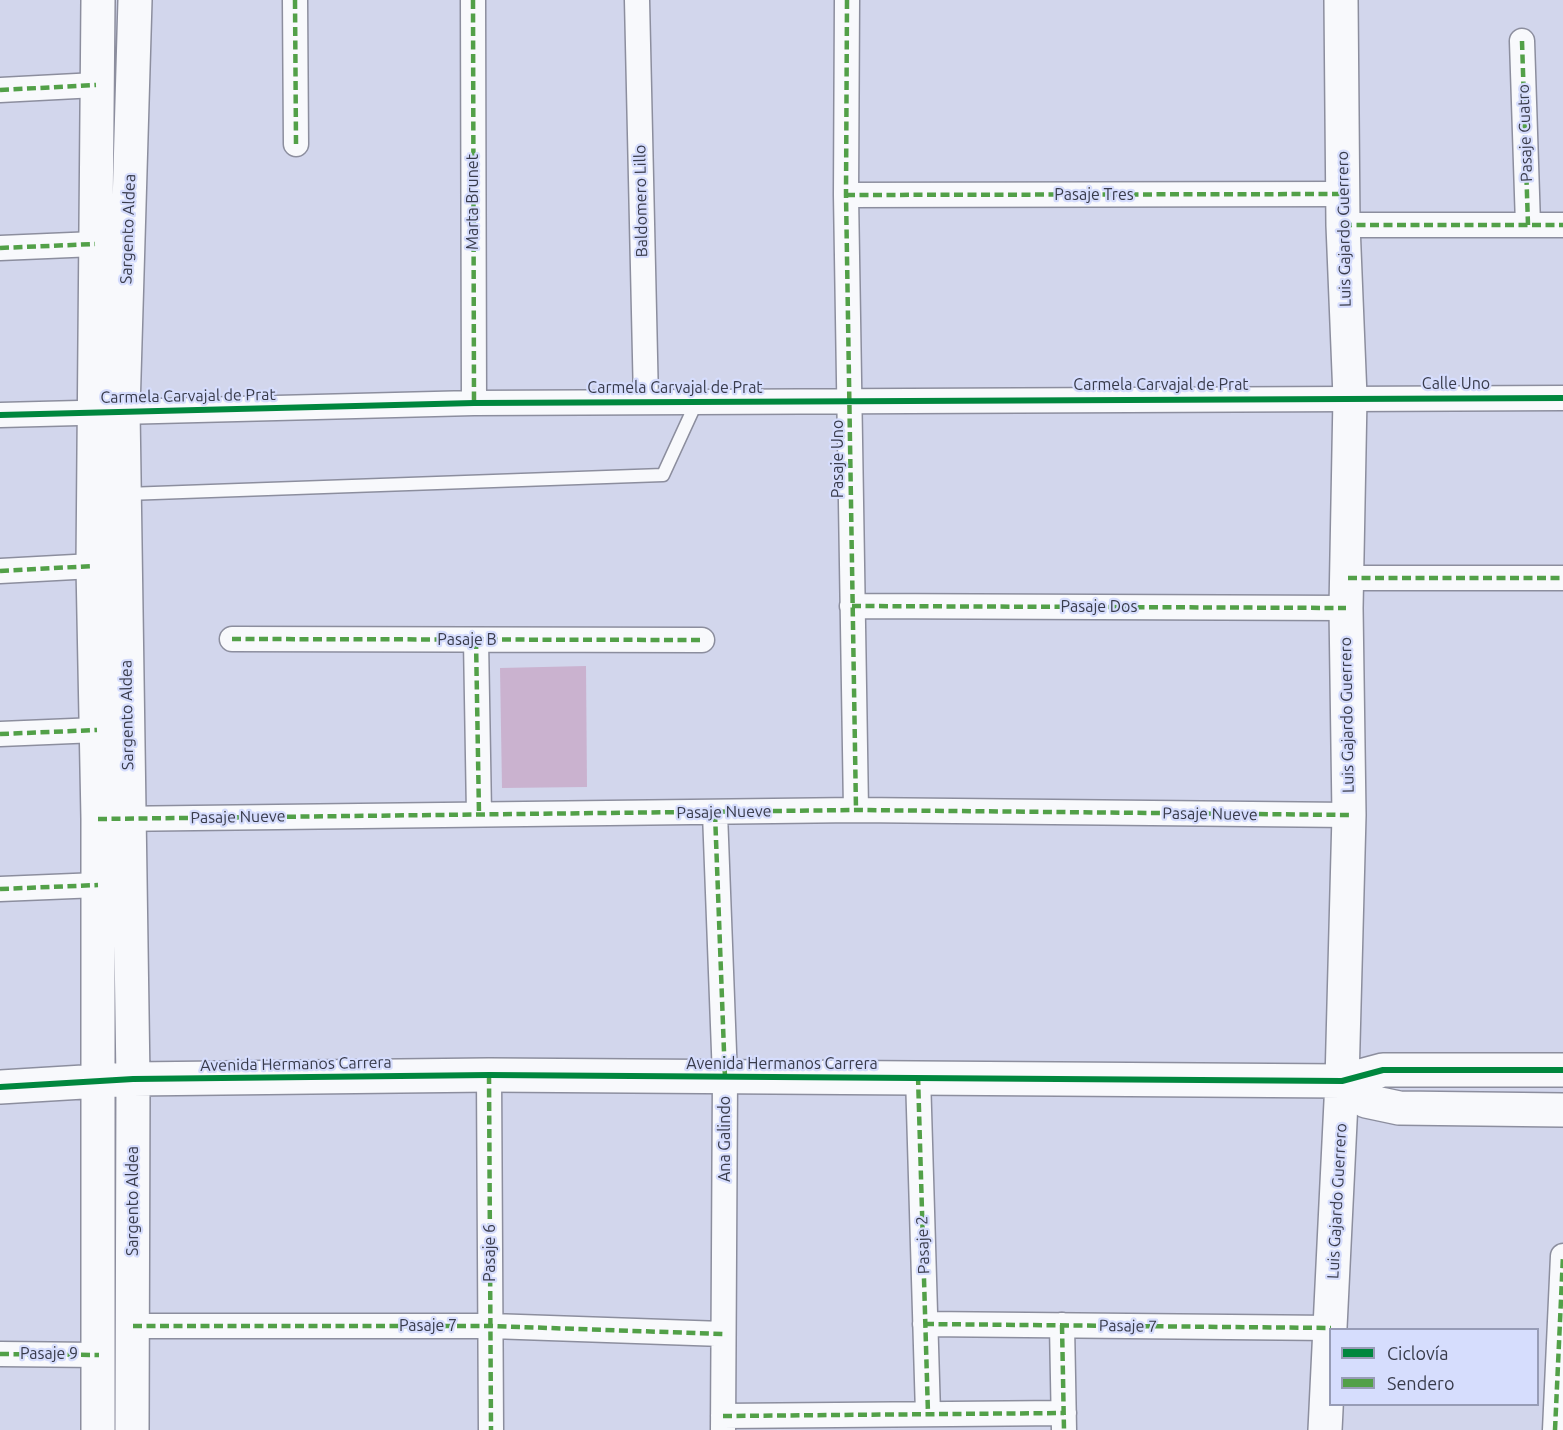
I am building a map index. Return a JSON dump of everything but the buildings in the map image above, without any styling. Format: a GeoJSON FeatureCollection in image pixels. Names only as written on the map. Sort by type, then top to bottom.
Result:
{"type":"FeatureCollection","features":[{"type":"Feature","properties":{"kind":"street","name":"Sargento Aldea"},"geometry":{"type":"LineString","coordinates":[[98,0],[95,244],[109,411],[125,494],[113,819],[98,885],[98,1430]]}},
{"type":"Feature","properties":{"kind":"street","name":"Sargento Aldea"},"geometry":{"type":"LineString","coordinates":[[132,1430],[133,1079],[113,819],[97,730],[93,566],[109,411],[135,0]]}},
{"type":"Feature","properties":{"kind":"street"},"geometry":{"type":"LineString","coordinates":[[295,0],[296,144]]}},
{"type":"Feature","properties":{"kind":"street","name":"Marta Brunet"},"geometry":{"type":"LineString","coordinates":[[473,0],[474,403]]}},
{"type":"Feature","properties":{"kind":"street","name":"Baldomero Lillo"},"geometry":{"type":"LineString","coordinates":[[637,0],[646,401]]}},
{"type":"Feature","properties":{"kind":"street","name":"Pasaje Uno"},"geometry":{"type":"LineString","coordinates":[[847,0],[846,195],[856,810]]}},
{"type":"Feature","properties":{"kind":"street","name":"Luis Gajardo Guerrero"},"geometry":{"type":"LineString","coordinates":[[1330,1328],[1342,1082],[1349,815],[1347,593],[1350,398],[1342,209],[1341,0]]}},
{"type":"Feature","properties":{"kind":"street","name":"Pasaje Cuatro"},"geometry":{"type":"LineString","coordinates":[[1522,41],[1528,225]]}},
{"type":"Feature","properties":{"kind":"street"},"geometry":{"type":"LineString","coordinates":[[0,90],[96,85]]}},
{"type":"Feature","properties":{"kind":"street","name":"Pasaje Tres"},"geometry":{"type":"LineString","coordinates":[[846,195],[1342,209],[1528,225],[1563,225]]}},
{"type":"Feature","properties":{"kind":"street"},"geometry":{"type":"LineString","coordinates":[[0,248],[95,244]]}},
{"type":"Feature","properties":{"kind":"street","name":"Carmela Carvajal de Prat"},"geometry":{"type":"LineString","coordinates":[[0,415],[474,403],[1350,398]]}},
{"type":"Feature","properties":{"kind":"street","name":"Calle Uno"},"geometry":{"type":"LineString","coordinates":[[1350,398],[1563,398]]}},
{"type":"Feature","properties":{"kind":"street"},"geometry":{"type":"LineString","coordinates":[[0,571],[93,566]]}},
{"type":"Feature","properties":{"kind":"street","name":"Pasaje Dos"},"geometry":{"type":"LineString","coordinates":[[852,606],[1347,593],[1563,578]]}},
{"type":"Feature","properties":{"kind":"street","name":"Pasaje B"},"geometry":{"type":"LineString","coordinates":[[232,639],[702,640]]}},
{"type":"Feature","properties":{"kind":"street"},"geometry":{"type":"LineString","coordinates":[[476,640],[479,814]]}},
{"type":"Feature","properties":{"kind":"street"},"geometry":{"type":"LineString","coordinates":[[0,734],[97,730]]}},
{"type":"Feature","properties":{"kind":"street","name":"Pasaje Nueve"},"geometry":{"type":"LineString","coordinates":[[113,819],[856,810],[1349,815]]}},
{"type":"Feature","properties":{"kind":"street","name":"Ana Galindo"},"geometry":{"type":"LineString","coordinates":[[715,813],[725,1078],[723,1423]]}},
{"type":"Feature","properties":{"kind":"street"},"geometry":{"type":"LineString","coordinates":[[0,889],[98,885]]}},
{"type":"Feature","properties":{"kind":"street","name":"Avenida Hermanos Carrera"},"geometry":{"type":"LineString","coordinates":[[0,1088],[133,1079],[489,1075],[725,1078],[918,1076],[1342,1082],[1383,1070],[1563,1070]]}},
{"type":"Feature","properties":{"kind":"street","name":"Pasaje 6"},"geometry":{"type":"LineString","coordinates":[[489,1075],[491,1430]]}},
{"type":"Feature","properties":{"kind":"street","name":"Pasaje 2"},"geometry":{"type":"LineString","coordinates":[[918,1076],[928,1414]]}},
{"type":"Feature","properties":{"kind":"street"},"geometry":{"type":"LineString","coordinates":[[1342,1082],[1366,1101],[1399,1108],[1563,1110]]}},
{"type":"Feature","properties":{"kind":"street"},"geometry":{"type":"LineString","coordinates":[[1555,1430],[1559,1390],[1563,1256]]}},
{"type":"Feature","properties":{"kind":"street","name":"Pasaje 7"},"geometry":{"type":"LineString","coordinates":[[925,1324],[1330,1328]]}},
{"type":"Feature","properties":{"kind":"street"},"geometry":{"type":"LineString","coordinates":[[723,1423],[928,1414],[1064,1421],[1062,1325]]}},
{"type":"Feature","properties":{"kind":"street","name":"Pasaje 7"},"geometry":{"type":"LineString","coordinates":[[133,1326],[491,1326],[723,1334]]}},
{"type":"Feature","properties":{"kind":"street","name":"Luis Gajardo Guerrero"},"geometry":{"type":"LineString","coordinates":[[1325,1430],[1329,1348]]}},
{"type":"Feature","properties":{"kind":"street","name":"Pasaje 9"},"geometry":{"type":"LineString","coordinates":[[0,1354],[99,1354]]}},
{"type":"Feature","properties":{"kind":"lane"},"geometry":{"type":"LineString","coordinates":[[125,494],[663,475],[697,401]]}},
{"type":"Feature","properties":{"kind":"shaded area"},"geometry":{"type":"Polygon","coordinates":[[[586,666],[587,787],[502,788],[500,668],[586,666]]]}},
{"type":"Feature","properties":{"kind":"marked path"},"geometry":{"type":"LineString","coordinates":[[295,0],[296,144]]}},
{"type":"Feature","properties":{"kind":"marked path"},"geometry":{"type":"LineString","coordinates":[[473,0],[474,403]]}},
{"type":"Feature","properties":{"kind":"marked path"},"geometry":{"type":"LineString","coordinates":[[847,0],[846,195],[856,810]]}},
{"type":"Feature","properties":{"kind":"marked path"},"geometry":{"type":"LineString","coordinates":[[1522,41],[1528,225]]}},
{"type":"Feature","properties":{"kind":"marked path"},"geometry":{"type":"LineString","coordinates":[[0,90],[96,85]]}},
{"type":"Feature","properties":{"kind":"marked path"},"geometry":{"type":"LineString","coordinates":[[846,195],[1342,194]]}},
{"type":"Feature","properties":{"kind":"marked path"},"geometry":{"type":"LineString","coordinates":[[1343,225],[1563,225]]}},
{"type":"Feature","properties":{"kind":"marked path"},"geometry":{"type":"LineString","coordinates":[[0,248],[95,244]]}},
{"type":"Feature","properties":{"kind":"marked path"},"geometry":{"type":"LineString","coordinates":[[0,571],[93,566]]}},
{"type":"Feature","properties":{"kind":"marked path"},"geometry":{"type":"LineString","coordinates":[[1348,578],[1563,578]]}},
{"type":"Feature","properties":{"kind":"marked path"},"geometry":{"type":"LineString","coordinates":[[852,606],[1346,608]]}},
{"type":"Feature","properties":{"kind":"marked path"},"geometry":{"type":"LineString","coordinates":[[232,639],[702,640]]}},
{"type":"Feature","properties":{"kind":"marked path"},"geometry":{"type":"LineString","coordinates":[[476,640],[479,814]]}},
{"type":"Feature","properties":{"kind":"marked path"},"geometry":{"type":"LineString","coordinates":[[0,734],[97,730]]}},
{"type":"Feature","properties":{"kind":"marked path"},"geometry":{"type":"LineString","coordinates":[[98,819],[856,810],[1349,815]]}},
{"type":"Feature","properties":{"kind":"marked path"},"geometry":{"type":"LineString","coordinates":[[715,813],[725,1078]]}},
{"type":"Feature","properties":{"kind":"marked path"},"geometry":{"type":"LineString","coordinates":[[0,889],[98,885]]}},
{"type":"Feature","properties":{"kind":"marked path"},"geometry":{"type":"LineString","coordinates":[[489,1075],[491,1430]]}},
{"type":"Feature","properties":{"kind":"marked path"},"geometry":{"type":"LineString","coordinates":[[918,1076],[928,1414]]}},
{"type":"Feature","properties":{"kind":"marked path"},"geometry":{"type":"LineString","coordinates":[[1555,1430],[1563,1256]]}},
{"type":"Feature","properties":{"kind":"marked path"},"geometry":{"type":"LineString","coordinates":[[925,1324],[1331,1328]]}},
{"type":"Feature","properties":{"kind":"marked path"},"geometry":{"type":"LineString","coordinates":[[1062,1325],[1064,1430]]}},
{"type":"Feature","properties":{"kind":"marked path"},"geometry":{"type":"LineString","coordinates":[[133,1326],[491,1326],[723,1334]]}},
{"type":"Feature","properties":{"kind":"marked path"},"geometry":{"type":"LineString","coordinates":[[0,1354],[99,1355]]}},
{"type":"Feature","properties":{"kind":"marked path"},"geometry":{"type":"LineString","coordinates":[[723,1416],[1064,1413]]}},
{"type":"Feature","properties":{"kind":"cycle path"},"geometry":{"type":"LineString","coordinates":[[0,415],[474,403],[1563,398]]}},
{"type":"Feature","properties":{"kind":"cycle path"},"geometry":{"type":"LineString","coordinates":[[0,1087],[133,1079],[489,1075],[1342,1081],[1383,1070],[1563,1070]]}}]}
